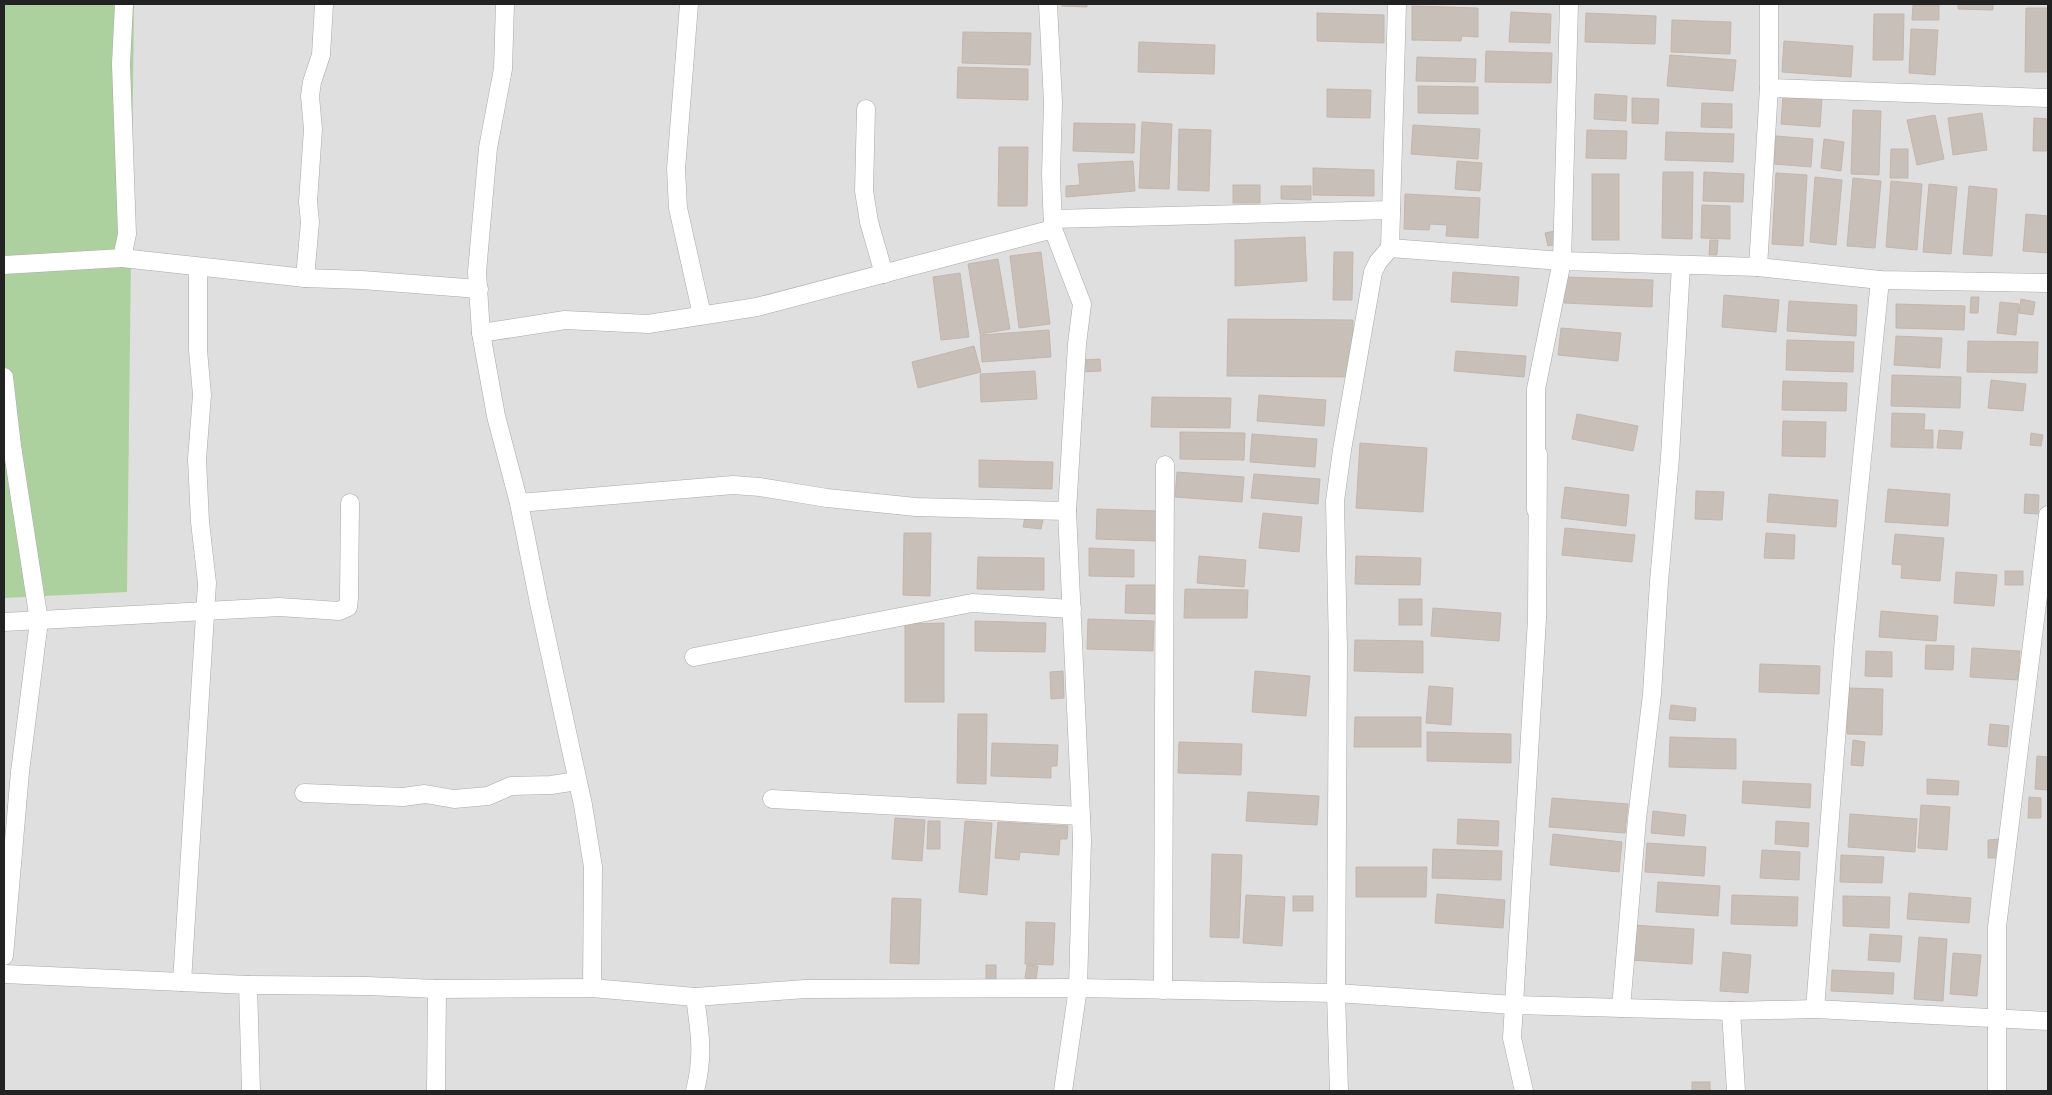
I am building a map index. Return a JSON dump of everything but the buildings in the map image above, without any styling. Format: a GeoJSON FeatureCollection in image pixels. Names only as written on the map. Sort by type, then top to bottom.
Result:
{"type":"FeatureCollection","features":[{"type":"Feature","properties":{"kind":"street"},"geometry":{"type":"LineString","coordinates":[[122,258],[127,234],[121,64],[124,4]]}},
{"type":"Feature","properties":{"kind":"street"},"geometry":{"type":"LineString","coordinates":[[305,278],[310,222],[308,202],[313,130],[310,96],[322,46],[324,4]]}},
{"type":"Feature","properties":{"kind":"street"},"geometry":{"type":"LineString","coordinates":[[505,4],[503,69],[488,148],[477,272],[481,333],[496,416],[519,503],[583,805],[593,868],[592,988]]}},
{"type":"Feature","properties":{"kind":"street"},"geometry":{"type":"LineString","coordinates":[[688,4],[676,192],[702,314]]}},
{"type":"Feature","properties":{"kind":"street"},"geometry":{"type":"LineString","coordinates":[[1048,4],[1052,102],[1051,175],[1053,224],[1082,304],[1077,344],[1067,511],[1081,816],[1078,988],[1063,1091]]}},
{"type":"Feature","properties":{"kind":"street"},"geometry":{"type":"LineString","coordinates":[[1339,1091],[1336,993],[1338,650],[1335,501],[1342,450],[1374,272],[1378,262],[1390,248],[1397,4]]}},
{"type":"Feature","properties":{"kind":"street"},"geometry":{"type":"LineString","coordinates":[[1524,1091],[1512,1038],[1537,619],[1538,454],[1536,510],[1536,389],[1562,262],[1569,4]]}},
{"type":"Feature","properties":{"kind":"street"},"geometry":{"type":"LineString","coordinates":[[1758,267],[1769,88],[1770,4]]}},
{"type":"Feature","properties":{"kind":"street"},"geometry":{"type":"LineString","coordinates":[[1769,88],[2048,98]]}},
{"type":"Feature","properties":{"kind":"street"},"geometry":{"type":"LineString","coordinates":[[866,108],[864,191],[871,230],[884,274]]}},
{"type":"Feature","properties":{"kind":"street"},"geometry":{"type":"LineString","coordinates":[[481,333],[565,320],[648,324],[702,314],[757,307],[884,274],[1053,224],[1391,210]]}},
{"type":"Feature","properties":{"kind":"street"},"geometry":{"type":"LineString","coordinates":[[1390,248],[1562,262],[1758,267],[1880,280],[2048,284]]}},
{"type":"Feature","properties":{"kind":"street"},"geometry":{"type":"LineString","coordinates":[[4,265],[122,258],[305,278],[479,289]]}},
{"type":"Feature","properties":{"kind":"street"},"geometry":{"type":"LineString","coordinates":[[1621,1008],[1637,819],[1652,694],[1659,582],[1670,457],[1680,265]]}},
{"type":"Feature","properties":{"kind":"street"},"geometry":{"type":"LineString","coordinates":[[182,982],[207,583],[200,522],[197,459],[202,395],[198,350],[198,267]]}},
{"type":"Feature","properties":{"kind":"street"},"geometry":{"type":"LineString","coordinates":[[1815,1009],[1844,637],[1880,280]]}},
{"type":"Feature","properties":{"kind":"street"},"geometry":{"type":"LineString","coordinates":[[4,377],[8,446],[39,621],[20,772],[4,956]]}},
{"type":"Feature","properties":{"kind":"street"},"geometry":{"type":"LineString","coordinates":[[1163,990],[1165,465]]}},
{"type":"Feature","properties":{"kind":"street"},"geometry":{"type":"LineString","coordinates":[[519,503],[733,485],[760,487],[826,498],[916,507],[1067,511]]}},
{"type":"Feature","properties":{"kind":"street"},"geometry":{"type":"LineString","coordinates":[[4,622],[279,607],[338,611],[348,607],[349,598],[350,503]]}},
{"type":"Feature","properties":{"kind":"street"},"geometry":{"type":"LineString","coordinates":[[1997,1091],[1996,927],[2040,649],[2048,515]]}},
{"type":"Feature","properties":{"kind":"street"},"geometry":{"type":"LineString","coordinates":[[694,657],[972,603],[1072,609]]}},
{"type":"Feature","properties":{"kind":"street"},"geometry":{"type":"LineString","coordinates":[[304,793],[403,797],[425,794],[454,799],[488,796],[511,786],[551,786],[577,781]]}},
{"type":"Feature","properties":{"kind":"street"},"geometry":{"type":"LineString","coordinates":[[772,799],[1081,816]]}},
{"type":"Feature","properties":{"kind":"street"},"geometry":{"type":"LineString","coordinates":[[4,974],[248,985],[367,986],[437,989],[592,988],[695,997],[805,989],[1078,988],[1336,993],[1514,1005],[1731,1011],[1815,1009],[2048,1021]]}},
{"type":"Feature","properties":{"kind":"street"},"geometry":{"type":"LineString","coordinates":[[248,985],[251,1091]]}},
{"type":"Feature","properties":{"kind":"street"},"geometry":{"type":"LineString","coordinates":[[436,1091],[437,989]]}},
{"type":"Feature","properties":{"kind":"street"},"geometry":{"type":"LineString","coordinates":[[695,997],[702,1045],[700,1069],[695,1091]]}},
{"type":"Feature","properties":{"kind":"street"},"geometry":{"type":"LineString","coordinates":[[1731,1011],[1736,1091]]}},
{"type":"Feature","properties":{"kind":"shaded area"},"geometry":{"type":"Polygon","coordinates":[[[4,4],[2048,4],[2048,1091],[4,1091],[4,4]]]}},
{"type":"Feature","properties":{"kind":"green space"},"geometry":{"type":"Polygon","coordinates":[[[4,4],[134,4],[127,592],[4,598],[4,4]]]}}]}
